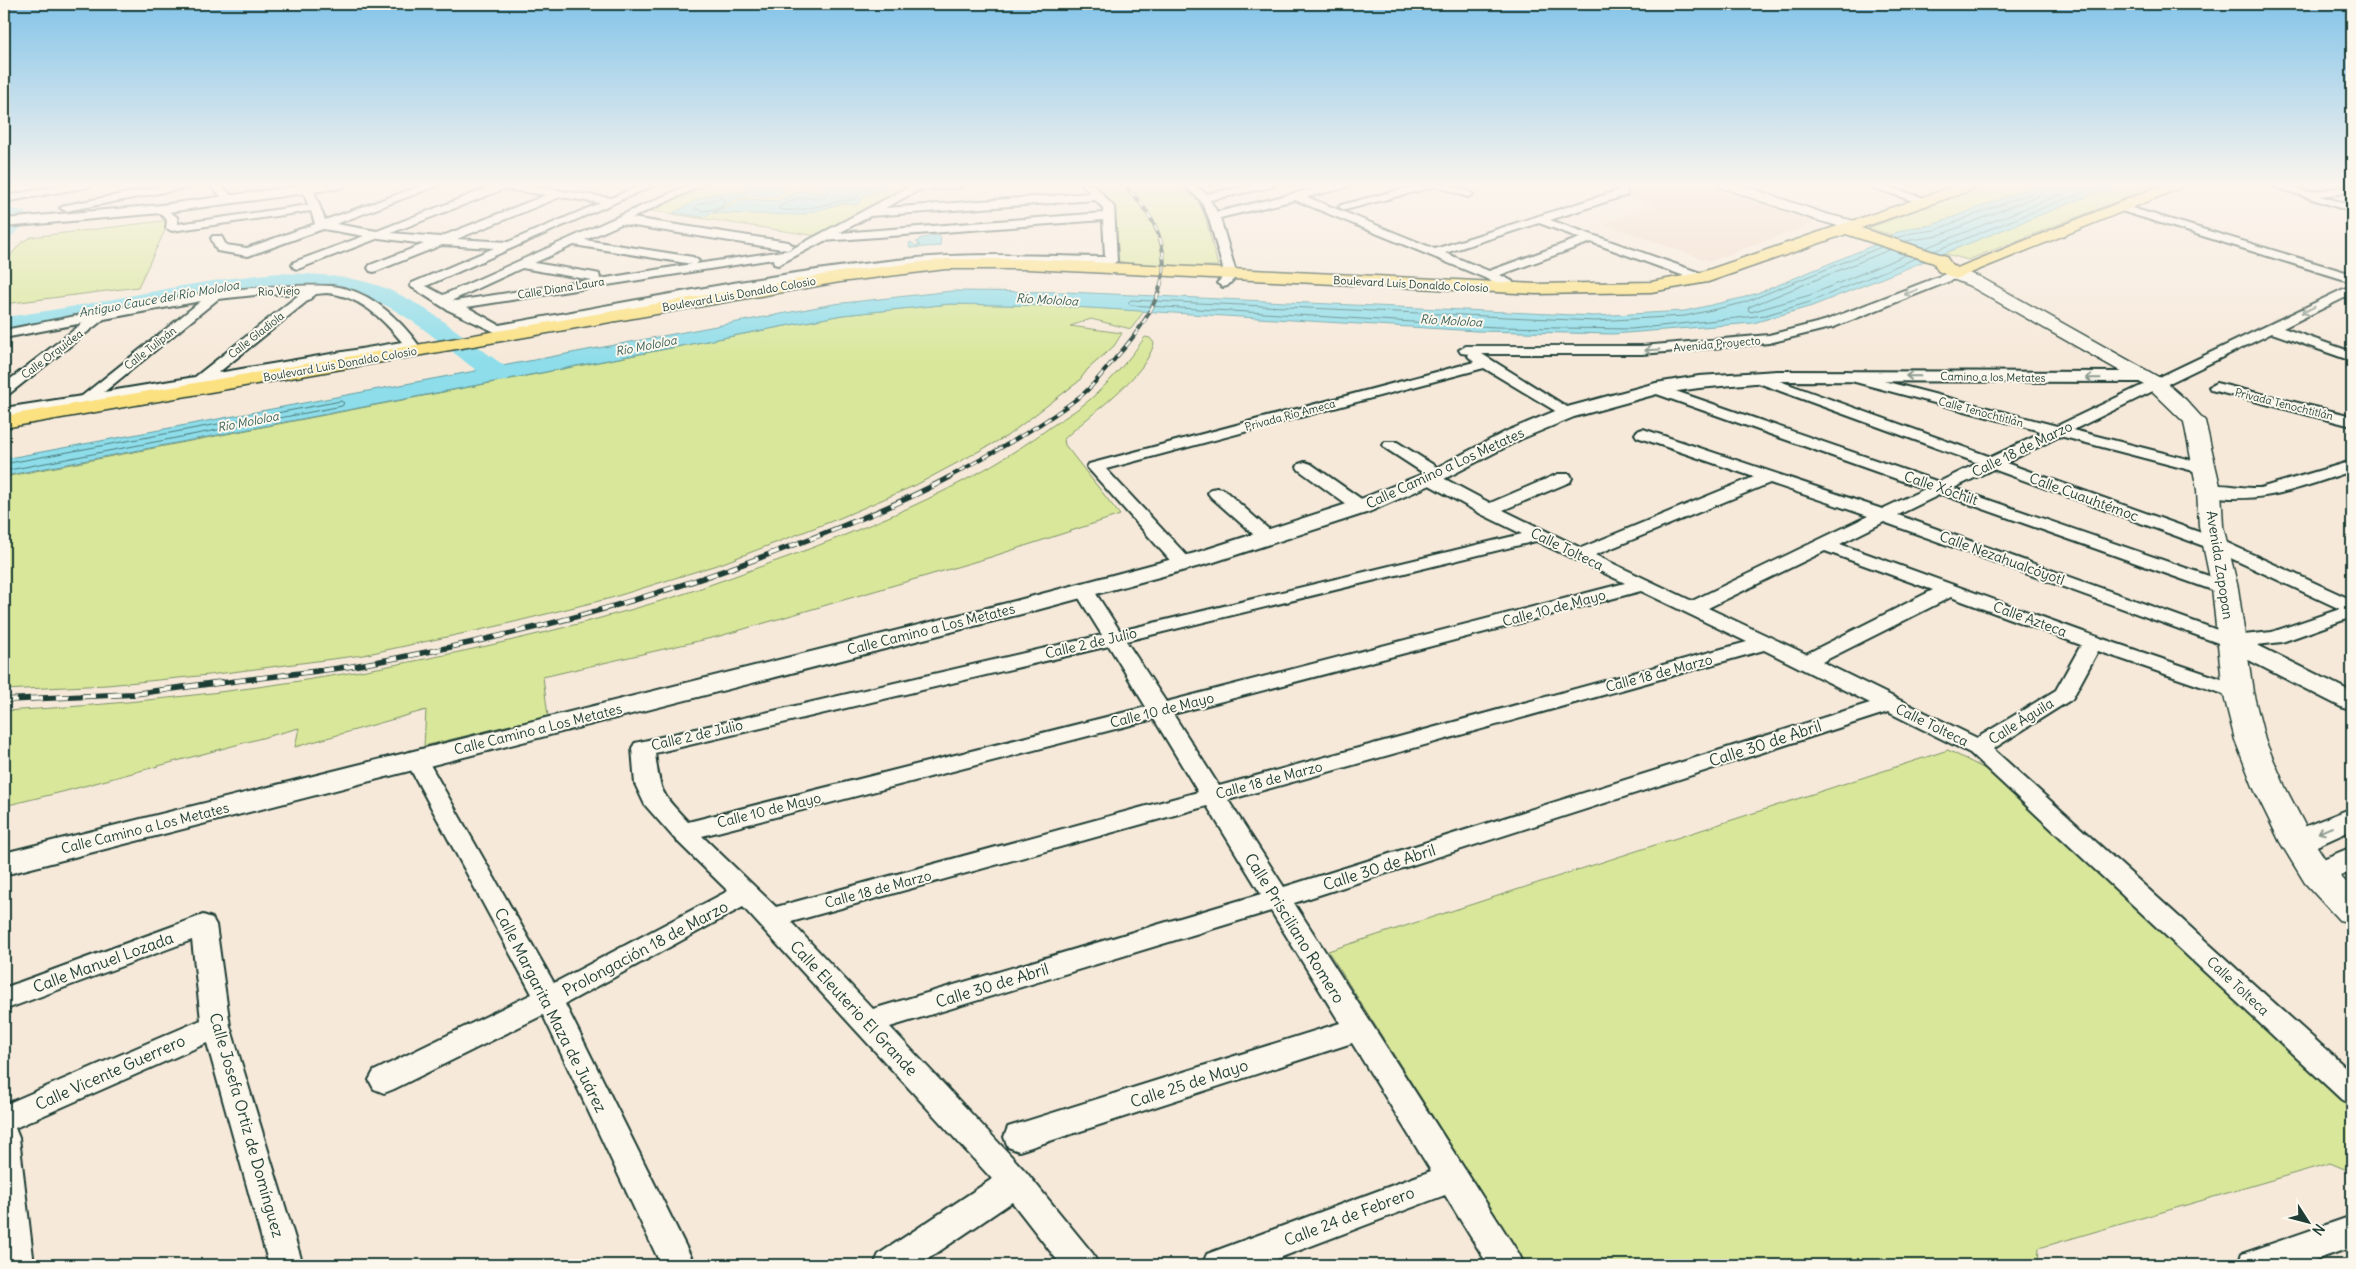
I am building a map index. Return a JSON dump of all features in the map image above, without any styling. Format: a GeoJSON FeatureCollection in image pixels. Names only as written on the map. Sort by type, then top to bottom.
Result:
{"type":"FeatureCollection","features":[{"type":"Feature","properties":{"kind":"main road","name":"Boulevard Luis Donaldo Colosio"},"geometry":{"type":"LineString","coordinates":[[4,422],[175,394],[733,296],[889,278],[967,272],[1030,272],[1510,288],[1631,288],[1666,285],[1702,278],[1815,243]]}},
{"type":"Feature","properties":{"kind":"main road","name":"Boulevard Luis Donaldo Colosio"},"geometry":{"type":"LineString","coordinates":[[800,280],[885,270],[981,264],[1537,300],[1610,300],[1675,295],[1714,286],[1826,243]]}},
{"type":"Feature","properties":{"kind":"main road"},"geometry":{"type":"LineString","coordinates":[[1900,243],[1945,258],[1944,267],[1965,276]]}},
{"type":"Feature","properties":{"kind":"main road","name":"Avenida Proyecto"},"geometry":{"type":"LineString","coordinates":[[1965,276],[2041,243]]}},
{"type":"Feature","properties":{"kind":"main road"},"geometry":{"type":"LineString","coordinates":[[1724,270],[1740,276]]}},
{"type":"Feature","properties":{"kind":"main road","name":"Avenida Zapopan"},"geometry":{"type":"LineString","coordinates":[[1965,276],[2148,380],[2179,404],[2194,421],[2207,480],[2215,544],[2225,588],[2238,692],[2253,749],[2270,789],[2297,842],[2318,874],[2352,910]]}},
{"type":"Feature","properties":{"kind":"main road"},"geometry":{"type":"LineString","coordinates":[[733,296],[744,299],[783,293],[792,290],[800,280]]}},
{"type":"Feature","properties":{"kind":"main road","name":"Boulevard Luis Donaldo Colosio"},"geometry":{"type":"LineString","coordinates":[[4,435],[63,426],[420,351]]}},
{"type":"Feature","properties":{"kind":"street"},"geometry":{"type":"LineString","coordinates":[[219,243],[221,248],[248,252],[274,243]]}},
{"type":"Feature","properties":{"kind":"street"},"geometry":{"type":"LineString","coordinates":[[298,266],[356,243]]}},
{"type":"Feature","properties":{"kind":"street"},"geometry":{"type":"LineString","coordinates":[[374,268],[435,243]]}},
{"type":"Feature","properties":{"kind":"street"},"geometry":{"type":"LineString","coordinates":[[472,243],[555,249]]}},
{"type":"Feature","properties":{"kind":"street"},"geometry":{"type":"LineString","coordinates":[[497,338],[448,304],[416,286],[516,243]]}},
{"type":"Feature","properties":{"kind":"street"},"geometry":{"type":"LineString","coordinates":[[448,304],[449,296],[567,243]]}},
{"type":"Feature","properties":{"kind":"street"},"geometry":{"type":"LineString","coordinates":[[585,243],[710,264]]}},
{"type":"Feature","properties":{"kind":"street"},"geometry":{"type":"LineString","coordinates":[[750,243],[793,251]]}},
{"type":"Feature","properties":{"kind":"street"},"geometry":{"type":"LineString","coordinates":[[733,296],[766,269],[793,251],[810,243]]}},
{"type":"Feature","properties":{"kind":"street","name":"Boulevard Luis Donaldo Colosio"},"geometry":{"type":"LineString","coordinates":[[800,280],[899,263],[960,259],[1024,258],[1111,261],[1110,243]]}},
{"type":"Feature","properties":{"kind":"street"},"geometry":{"type":"LineString","coordinates":[[1220,243],[1227,279]]}},
{"type":"Feature","properties":{"kind":"street"},"geometry":{"type":"LineString","coordinates":[[1409,243],[1489,275],[1508,284],[1510,288]]}},
{"type":"Feature","properties":{"kind":"street"},"geometry":{"type":"LineString","coordinates":[[1433,253],[1463,243]]}},
{"type":"Feature","properties":{"kind":"street"},"geometry":{"type":"LineString","coordinates":[[1489,275],[1577,243]]}},
{"type":"Feature","properties":{"kind":"street"},"geometry":{"type":"LineString","coordinates":[[1605,243],[1702,278]]}},
{"type":"Feature","properties":{"kind":"street"},"geometry":{"type":"LineString","coordinates":[[2238,243],[2352,278]]}},
{"type":"Feature","properties":{"kind":"street","name":"Calle Diana Laura"},"geometry":{"type":"LineString","coordinates":[[448,304],[793,251]]}},
{"type":"Feature","properties":{"kind":"street"},"geometry":{"type":"LineString","coordinates":[[521,264],[611,280]]}},
{"type":"Feature","properties":{"kind":"street","name":"Avenida Proyecto"},"geometry":{"type":"LineString","coordinates":[[1486,363],[1466,350],[1642,350],[1769,339],[1829,324],[1965,276]]}},
{"type":"Feature","properties":{"kind":"street","name":"Calle 18 de Marzo"},"geometry":{"type":"LineString","coordinates":[[1692,608],[2058,432],[2148,380],[2271,328],[2352,289]]}},
{"type":"Feature","properties":{"kind":"street","name":"Rio Viejo"},"geometry":{"type":"LineString","coordinates":[[4,334],[100,317],[152,305],[213,296],[271,290],[313,290],[344,292],[370,303],[420,351]]}},
{"type":"Feature","properties":{"kind":"street","name":"Calle Gladiola"},"geometry":{"type":"LineString","coordinates":[[200,380],[313,290]]}},
{"type":"Feature","properties":{"kind":"street","name":"Calle Tulipán"},"geometry":{"type":"LineString","coordinates":[[87,399],[213,296]]}},
{"type":"Feature","properties":{"kind":"street","name":"Calle Orquídea"},"geometry":{"type":"LineString","coordinates":[[4,391],[100,317]]}},
{"type":"Feature","properties":{"kind":"street"},"geometry":{"type":"LineString","coordinates":[[2271,328],[2352,356]]}},
{"type":"Feature","properties":{"kind":"street","name":"Boulevard Luis Donaldo Colosio"},"geometry":{"type":"LineString","coordinates":[[4,412],[227,375],[420,351]]}},
{"type":"Feature","properties":{"kind":"street"},"geometry":{"type":"LineString","coordinates":[[1486,363],[1567,413]]}},
{"type":"Feature","properties":{"kind":"street","name":"Privada Río Ameca"},"geometry":{"type":"LineString","coordinates":[[1184,563],[1095,468],[1486,363]]}},
{"type":"Feature","properties":{"kind":"street"},"geometry":{"type":"LineString","coordinates":[[175,394],[227,375]]}},
{"type":"Feature","properties":{"kind":"street","name":"Camino a los Metates"},"geometry":{"type":"LineString","coordinates":[[1845,375],[2148,380]]}},
{"type":"Feature","properties":{"kind":"street","name":"Calle Camino a Los Metates"},"geometry":{"type":"LineString","coordinates":[[4,864],[1184,563],[1268,538],[1361,507],[1433,476],[1514,435],[1567,413],[1656,389],[1699,382],[1755,377],[1845,375]]}},
{"type":"Feature","properties":{"kind":"street","name":"Calle Tenochtitlán"},"geometry":{"type":"LineString","coordinates":[[1845,375],[2058,432],[2246,494],[2261,493],[2352,466]]}},
{"type":"Feature","properties":{"kind":"street","name":"Calle Cuauhtémoc"},"geometry":{"type":"LineString","coordinates":[[1755,377],[2215,544],[2352,607]]}},
{"type":"Feature","properties":{"kind":"street","name":"Privada Tenochtitlán"},"geometry":{"type":"LineString","coordinates":[[2216,387],[2352,421]]}},
{"type":"Feature","properties":{"kind":"street","name":"Calle Xóchilt"},"geometry":{"type":"LineString","coordinates":[[1656,389],[2225,588]]}},
{"type":"Feature","properties":{"kind":"street","name":"Calle Nezahualcóyotl"},"geometry":{"type":"LineString","coordinates":[[1643,434],[1885,516],[2232,642],[2352,702]]}},
{"type":"Feature","properties":{"kind":"street","name":"Calle Tolteca"},"geometry":{"type":"LineString","coordinates":[[1391,445],[1433,476],[1487,510],[1806,662],[1978,748],[2352,1091]]}},
{"type":"Feature","properties":{"kind":"street"},"geometry":{"type":"LineString","coordinates":[[1305,467],[1361,507]]}},
{"type":"Feature","properties":{"kind":"street"},"geometry":{"type":"LineString","coordinates":[[1580,555],[1769,477]]}},
{"type":"Feature","properties":{"kind":"street"},"geometry":{"type":"LineString","coordinates":[[1487,510],[1564,478]]}},
{"type":"Feature","properties":{"kind":"street"},"geometry":{"type":"LineString","coordinates":[[1217,493],[1268,538]]}},
{"type":"Feature","properties":{"kind":"street","name":"Calle 2 de Julio"},"geometry":{"type":"LineString","coordinates":[[643,748],[1114,638],[1538,535]]}},
{"type":"Feature","properties":{"kind":"street","name":"Calle Azteca"},"geometry":{"type":"LineString","coordinates":[[1824,544],[2093,642],[2238,692]]}},
{"type":"Feature","properties":{"kind":"street","name":"Calle 10 de Mayo"},"geometry":{"type":"LineString","coordinates":[[682,832],[1159,711],[1641,585]]}},
{"type":"Feature","properties":{"kind":"street","name":"Calle Prisciliano Romero"},"geometry":{"type":"LineString","coordinates":[[1084,590],[1507,1265]]}},
{"type":"Feature","properties":{"kind":"street"},"geometry":{"type":"LineString","coordinates":[[1806,662],[1949,590]]}},
{"type":"Feature","properties":{"kind":"street"},"geometry":{"type":"LineString","coordinates":[[2232,642],[2275,638],[2352,611]]}},
{"type":"Feature","properties":{"kind":"street","name":"Calle Águila"},"geometry":{"type":"LineString","coordinates":[[1978,748],[2064,694],[2093,642]]}},
{"type":"Feature","properties":{"kind":"street","name":"Calle 18 de Marzo"},"geometry":{"type":"LineString","coordinates":[[771,918],[1766,643]]}},
{"type":"Feature","properties":{"kind":"street","name":"Calle 30 de Abril"},"geometry":{"type":"LineString","coordinates":[[868,1022],[1278,900],[1888,704]]}},
{"type":"Feature","properties":{"kind":"street","name":"Calle Eleuterio El Grande"},"geometry":{"type":"LineString","coordinates":[[643,748],[647,784],[653,799],[682,832],[771,918],[868,1022],[1014,1182],[1082,1265]]}},
{"type":"Feature","properties":{"kind":"street","name":"Calle Margarita Maza de Juárez"},"geometry":{"type":"LineString","coordinates":[[416,760],[549,999],[678,1265]]}},
{"type":"Feature","properties":{"kind":"street"},"geometry":{"type":"LineString","coordinates":[[2297,842],[2352,818]]}},
{"type":"Feature","properties":{"kind":"street"},"geometry":{"type":"LineString","coordinates":[[2318,874],[2352,858]]}},
{"type":"Feature","properties":{"kind":"street","name":"Prolongación 18 de Marzo"},"geometry":{"type":"LineString","coordinates":[[384,1080],[549,999],[745,894]]}},
{"type":"Feature","properties":{"kind":"street","name":"Calle Manuel Lozada"},"geometry":{"type":"LineString","coordinates":[[4,999],[203,925]]}},
{"type":"Feature","properties":{"kind":"street","name":"Calle Josefa Ortiz de Domínguez"},"geometry":{"type":"LineString","coordinates":[[203,925],[216,1026],[286,1265]]}},
{"type":"Feature","properties":{"kind":"street","name":"Calle Vicente Guerrero"},"geometry":{"type":"LineString","coordinates":[[4,1119],[216,1026]]}},
{"type":"Feature","properties":{"kind":"street","name":"Calle 25 de Mayo"},"geometry":{"type":"LineString","coordinates":[[1019,1137],[1359,1029]]}},
{"type":"Feature","properties":{"kind":"street"},"geometry":{"type":"LineString","coordinates":[[4,1138],[17,1265]]}},
{"type":"Feature","properties":{"kind":"street","name":"Calle 24 de Febrero"},"geometry":{"type":"LineString","coordinates":[[1219,1265],[1452,1178]]}},
{"type":"Feature","properties":{"kind":"street"},"geometry":{"type":"LineString","coordinates":[[891,1265],[1014,1182]]}},
{"type":"Feature","properties":{"kind":"street"},"geometry":{"type":"LineString","coordinates":[[2254,1265],[2352,1232]]}},
{"type":"Feature","properties":{"kind":"shaded area"},"geometry":{"type":"Polygon","coordinates":[[[1659,243],[1759,243],[1710,261],[1659,243]]]}},
{"type":"Feature","properties":{"kind":"green space"},"geometry":{"type":"Polygon","coordinates":[[[21,243],[159,243],[138,287],[4,304],[4,263],[21,243]]]}},
{"type":"Feature","properties":{"kind":"green space"},"geometry":{"type":"Polygon","coordinates":[[[1113,243],[1212,243],[1218,266],[1151,266],[1125,263],[1113,259],[1113,243]]]}},
{"type":"Feature","properties":{"kind":"green space"},"geometry":{"type":"Polygon","coordinates":[[[1968,243],[2011,243],[1968,260],[1943,253],[1968,243]]]}},
{"type":"Feature","properties":{"kind":"green space"},"geometry":{"type":"Polygon","coordinates":[[[950,304],[1056,306],[1144,311],[1131,329],[1091,319],[1070,326],[1122,333],[1114,346],[1088,369],[1078,382],[1007,436],[916,485],[840,518],[723,563],[611,598],[498,626],[363,655],[209,675],[107,685],[4,690],[4,477],[842,315],[950,304]]]}},
{"type":"Feature","properties":{"kind":"green space"},"geometry":{"type":"Polygon","coordinates":[[[1145,337],[1150,338],[1154,343],[1149,356],[1140,369],[1116,394],[1064,439],[1065,445],[1120,515],[991,557],[720,636],[543,677],[548,716],[424,746],[426,710],[295,747],[299,728],[4,806],[4,711],[173,697],[341,674],[507,641],[671,598],[861,529],[960,483],[1022,447],[1087,402],[1104,387],[1145,337]]]}},
{"type":"Feature","properties":{"kind":"green space"},"geometry":{"type":"Polygon","coordinates":[[[1948,750],[1987,770],[2352,1101],[2352,1172],[2330,1163],[2039,1248],[2038,1265],[1527,1265],[1328,951],[1948,750]]]}},
{"type":"Feature","properties":{"kind":"water"},"geometry":{"type":"Polygon","coordinates":[[[909,243],[916,246],[920,245],[918,243],[940,243],[940,246],[910,248],[909,243]]]}},
{"type":"Feature","properties":{"kind":"water","name":"Río Mololoa"},"geometry":{"type":"Polygon","coordinates":[[[1877,243],[1969,243],[1812,306],[1753,323],[1613,334],[1477,331],[1056,306],[950,304],[842,315],[4,476],[4,459],[834,304],[952,291],[1067,292],[1595,316],[1685,311],[1742,298],[1766,290],[1877,243]]]}},
{"type":"Feature","properties":{"kind":"waterway","name":"Antiguo Cauce del Río Mololoa"},"geometry":{"type":"LineString","coordinates":[[4,324],[93,311],[232,283],[278,279],[322,281],[366,289],[402,305],[499,374]]}},
{"type":"Feature","properties":{"kind":"railway"},"geometry":{"type":"LineString","coordinates":[[947,478],[1034,428],[1083,394],[1095,382],[1132,339],[1147,317],[1157,295],[1163,273],[1163,251],[1161,243]]}},
{"type":"Feature","properties":{"kind":"railway"},"geometry":{"type":"LineString","coordinates":[[213,684],[359,665],[466,644],[574,617],[680,586],[732,568],[847,525],[930,488],[950,477]]}},
{"type":"Feature","properties":{"kind":"railway"},"geometry":{"type":"LineString","coordinates":[[4,700],[133,694],[222,682]]}}]}
